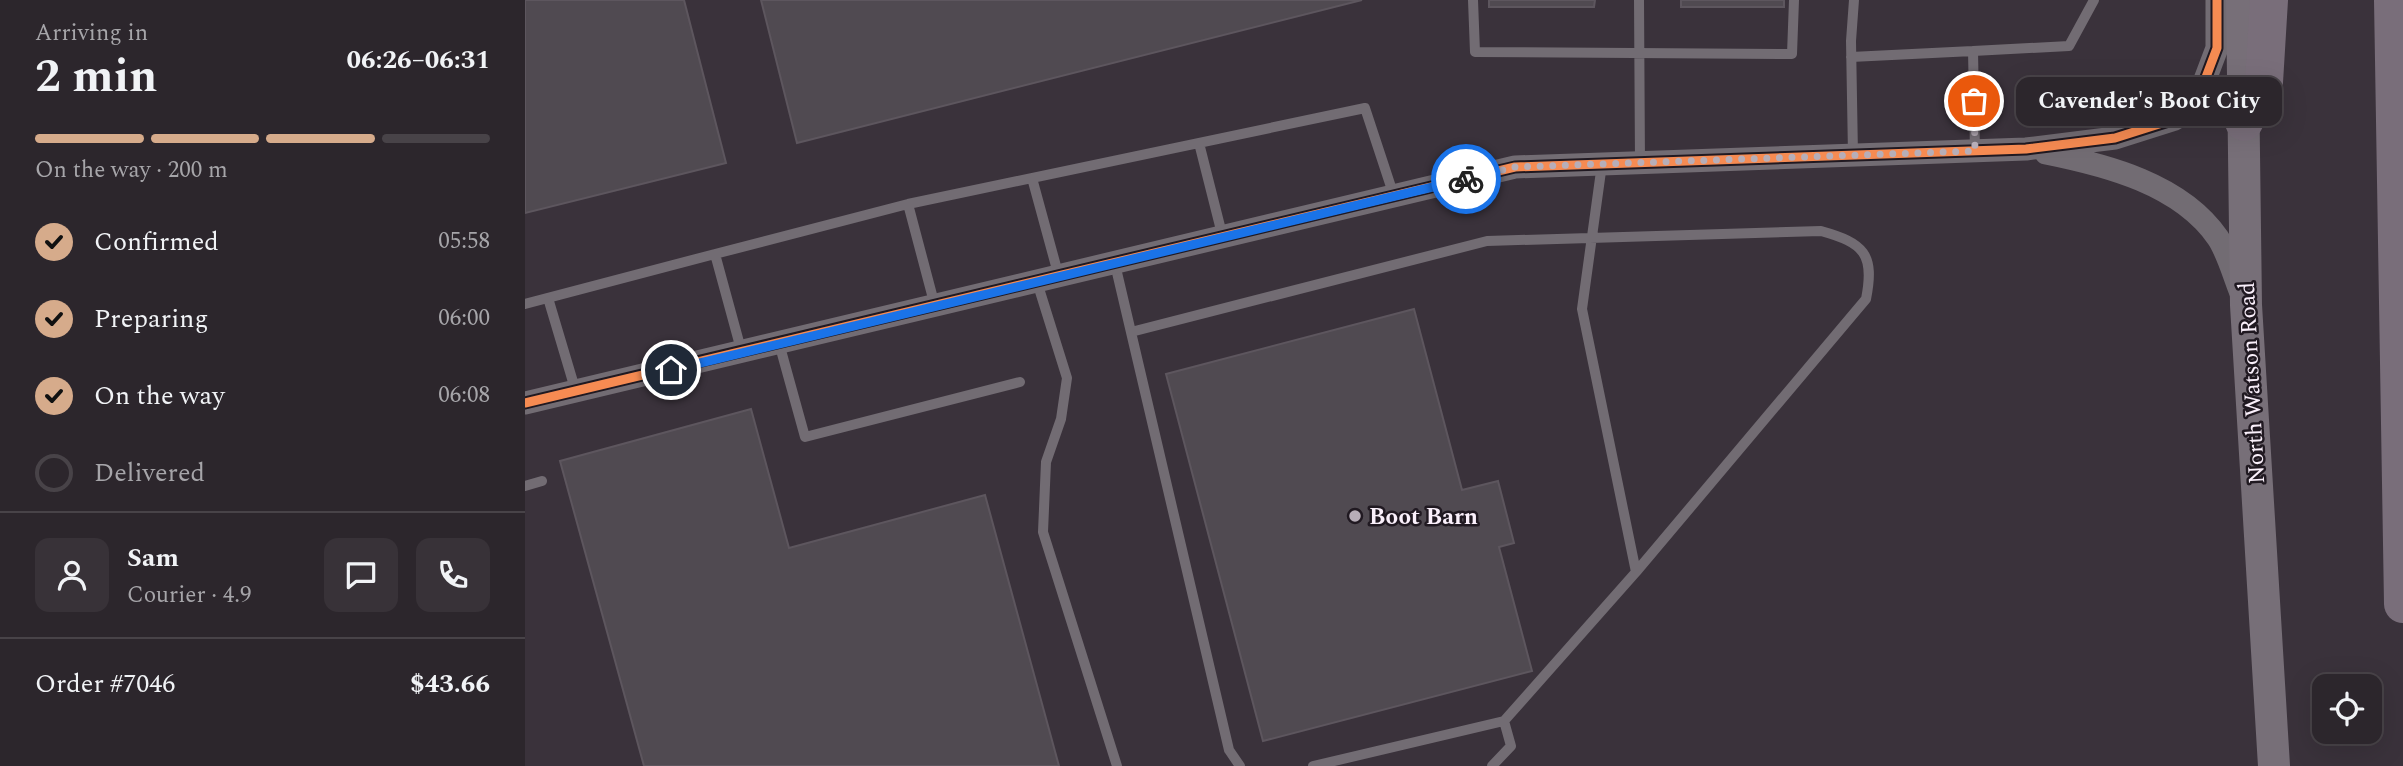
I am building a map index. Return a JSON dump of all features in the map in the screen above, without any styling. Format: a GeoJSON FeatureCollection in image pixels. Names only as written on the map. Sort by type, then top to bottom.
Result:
{"type":"FeatureCollection","features":[{"type":"Feature","properties":{"kind":"highway"},"geometry":{"type":"LineString","coordinates":[[2244,122],[2264,82],[2269,0]]}},
{"type":"Feature","properties":{"kind":"highway"},"geometry":{"type":"LineString","coordinates":[[2393,0],[2403,604]]}},
{"type":"Feature","properties":{"kind":"main road","name":"North Watson Road"},"geometry":{"type":"LineString","coordinates":[[2242,0],[2246,305],[2274,766]]}},
{"type":"Feature","properties":{"kind":"street"},"geometry":{"type":"LineString","coordinates":[[525,403],[1515,167],[2026,149],[2115,138],[2175,119],[2203,85],[2217,48],[2217,0]]}},
{"type":"Feature","properties":{"kind":"street"},"geometry":{"type":"LineString","coordinates":[[2026,149],[2102,164],[2179,200],[2218,238],[2246,305]]}},
{"type":"Feature","properties":{"kind":"lane"},"geometry":{"type":"LineString","coordinates":[[1473,0],[1475,52],[1792,54],[1794,0]]}},
{"type":"Feature","properties":{"kind":"lane"},"geometry":{"type":"LineString","coordinates":[[1639,0],[1640,163]]}},
{"type":"Feature","properties":{"kind":"lane"},"geometry":{"type":"LineString","coordinates":[[1853,155],[1851,58],[1854,0]]}},
{"type":"Feature","properties":{"kind":"lane"},"geometry":{"type":"LineString","coordinates":[[1851,58],[2070,46],[2094,0]]}},
{"type":"Feature","properties":{"kind":"lane"},"geometry":{"type":"LineString","coordinates":[[1973,51],[1975,151]]}},
{"type":"Feature","properties":{"kind":"lane"},"geometry":{"type":"LineString","coordinates":[[525,304],[908,204],[1365,108],[1394,197]]}},
{"type":"Feature","properties":{"kind":"lane"},"geometry":{"type":"LineString","coordinates":[[1199,143],[1223,238]]}},
{"type":"Feature","properties":{"kind":"lane"},"geometry":{"type":"LineString","coordinates":[[1602,164],[1582,309],[1636,572]]}},
{"type":"Feature","properties":{"kind":"lane"},"geometry":{"type":"LineString","coordinates":[[1032,178],[1067,378],[1061,419],[1046,461],[1043,533],[1117,766]]}},
{"type":"Feature","properties":{"kind":"lane"},"geometry":{"type":"LineString","coordinates":[[908,204],[935,306]]}},
{"type":"Feature","properties":{"kind":"lane"},"geometry":{"type":"LineString","coordinates":[[1131,332],[1487,242],[1592,236],[1821,231],[1849,239],[1866,255],[1871,274],[1866,299],[1636,572],[1504,721],[1313,766]]}},
{"type":"Feature","properties":{"kind":"lane"},"geometry":{"type":"LineString","coordinates":[[715,254],[742,353]]}},
{"type":"Feature","properties":{"kind":"lane"},"geometry":{"type":"LineString","coordinates":[[1115,264],[1229,750],[1240,766]]}},
{"type":"Feature","properties":{"kind":"lane"},"geometry":{"type":"LineString","coordinates":[[548,298],[576,392]]}},
{"type":"Feature","properties":{"kind":"lane"},"geometry":{"type":"LineString","coordinates":[[779,343],[805,438],[1020,382]]}},
{"type":"Feature","properties":{"kind":"lane"},"geometry":{"type":"LineString","coordinates":[[525,486],[541,481]]}},
{"type":"Feature","properties":{"kind":"lane"},"geometry":{"type":"LineString","coordinates":[[1492,766],[1511,746],[1504,721]]}},
{"type":"Feature","properties":{"kind":"building"},"geometry":{"type":"Polygon","coordinates":[[[525,0],[684,0],[726,163],[525,213],[525,0]]]}},
{"type":"Feature","properties":{"kind":"building"},"geometry":{"type":"Polygon","coordinates":[[[761,0],[1362,0],[797,143],[761,0]]]}},
{"type":"Feature","properties":{"kind":"building"},"geometry":{"type":"Polygon","coordinates":[[[1489,0],[1595,0],[1594,7],[1489,7],[1489,0]]]}},
{"type":"Feature","properties":{"kind":"building"},"geometry":{"type":"Polygon","coordinates":[[[1681,0],[1784,0],[1784,7],[1681,7],[1681,0]]]}},
{"type":"Feature","properties":{"kind":"building","name":"Boot Barn"},"geometry":{"type":"Polygon","coordinates":[[[1414,309],[1462,490],[1498,481],[1514,543],[1499,547],[1532,671],[1263,741],[1166,374],[1414,309]]]}},
{"type":"Feature","properties":{"kind":"building"},"geometry":{"type":"Polygon","coordinates":[[[751,409],[789,548],[985,495],[1059,766],[644,766],[560,461],[751,409]]]}},
{"type":"Feature","properties":{"kind":"cycle path"},"geometry":{"type":"LineString","coordinates":[[525,403],[1515,167],[2026,149],[2115,138],[2175,119],[2203,85],[2217,48],[2217,0]]}},
{"type":"Feature","properties":{"kind":"way so far"},"geometry":{"type":"LineString","coordinates":[[1466,179],[1515,167],[1975,151],[1974,101]]}},
{"type":"Feature","properties":{"kind":"place","name":"Cavender's Boot City"},"geometry":{"type":"Point","coordinates":[1974,101]}},
{"type":"Feature","properties":{"kind":"place","name":"Boot Barn"},"geometry":{"type":"Point","coordinates":[1355,516]}},
{"type":"Feature","properties":{"kind":"route"},"geometry":{"type":"LineString","coordinates":[[671,370],[1466,179]]}}]}
